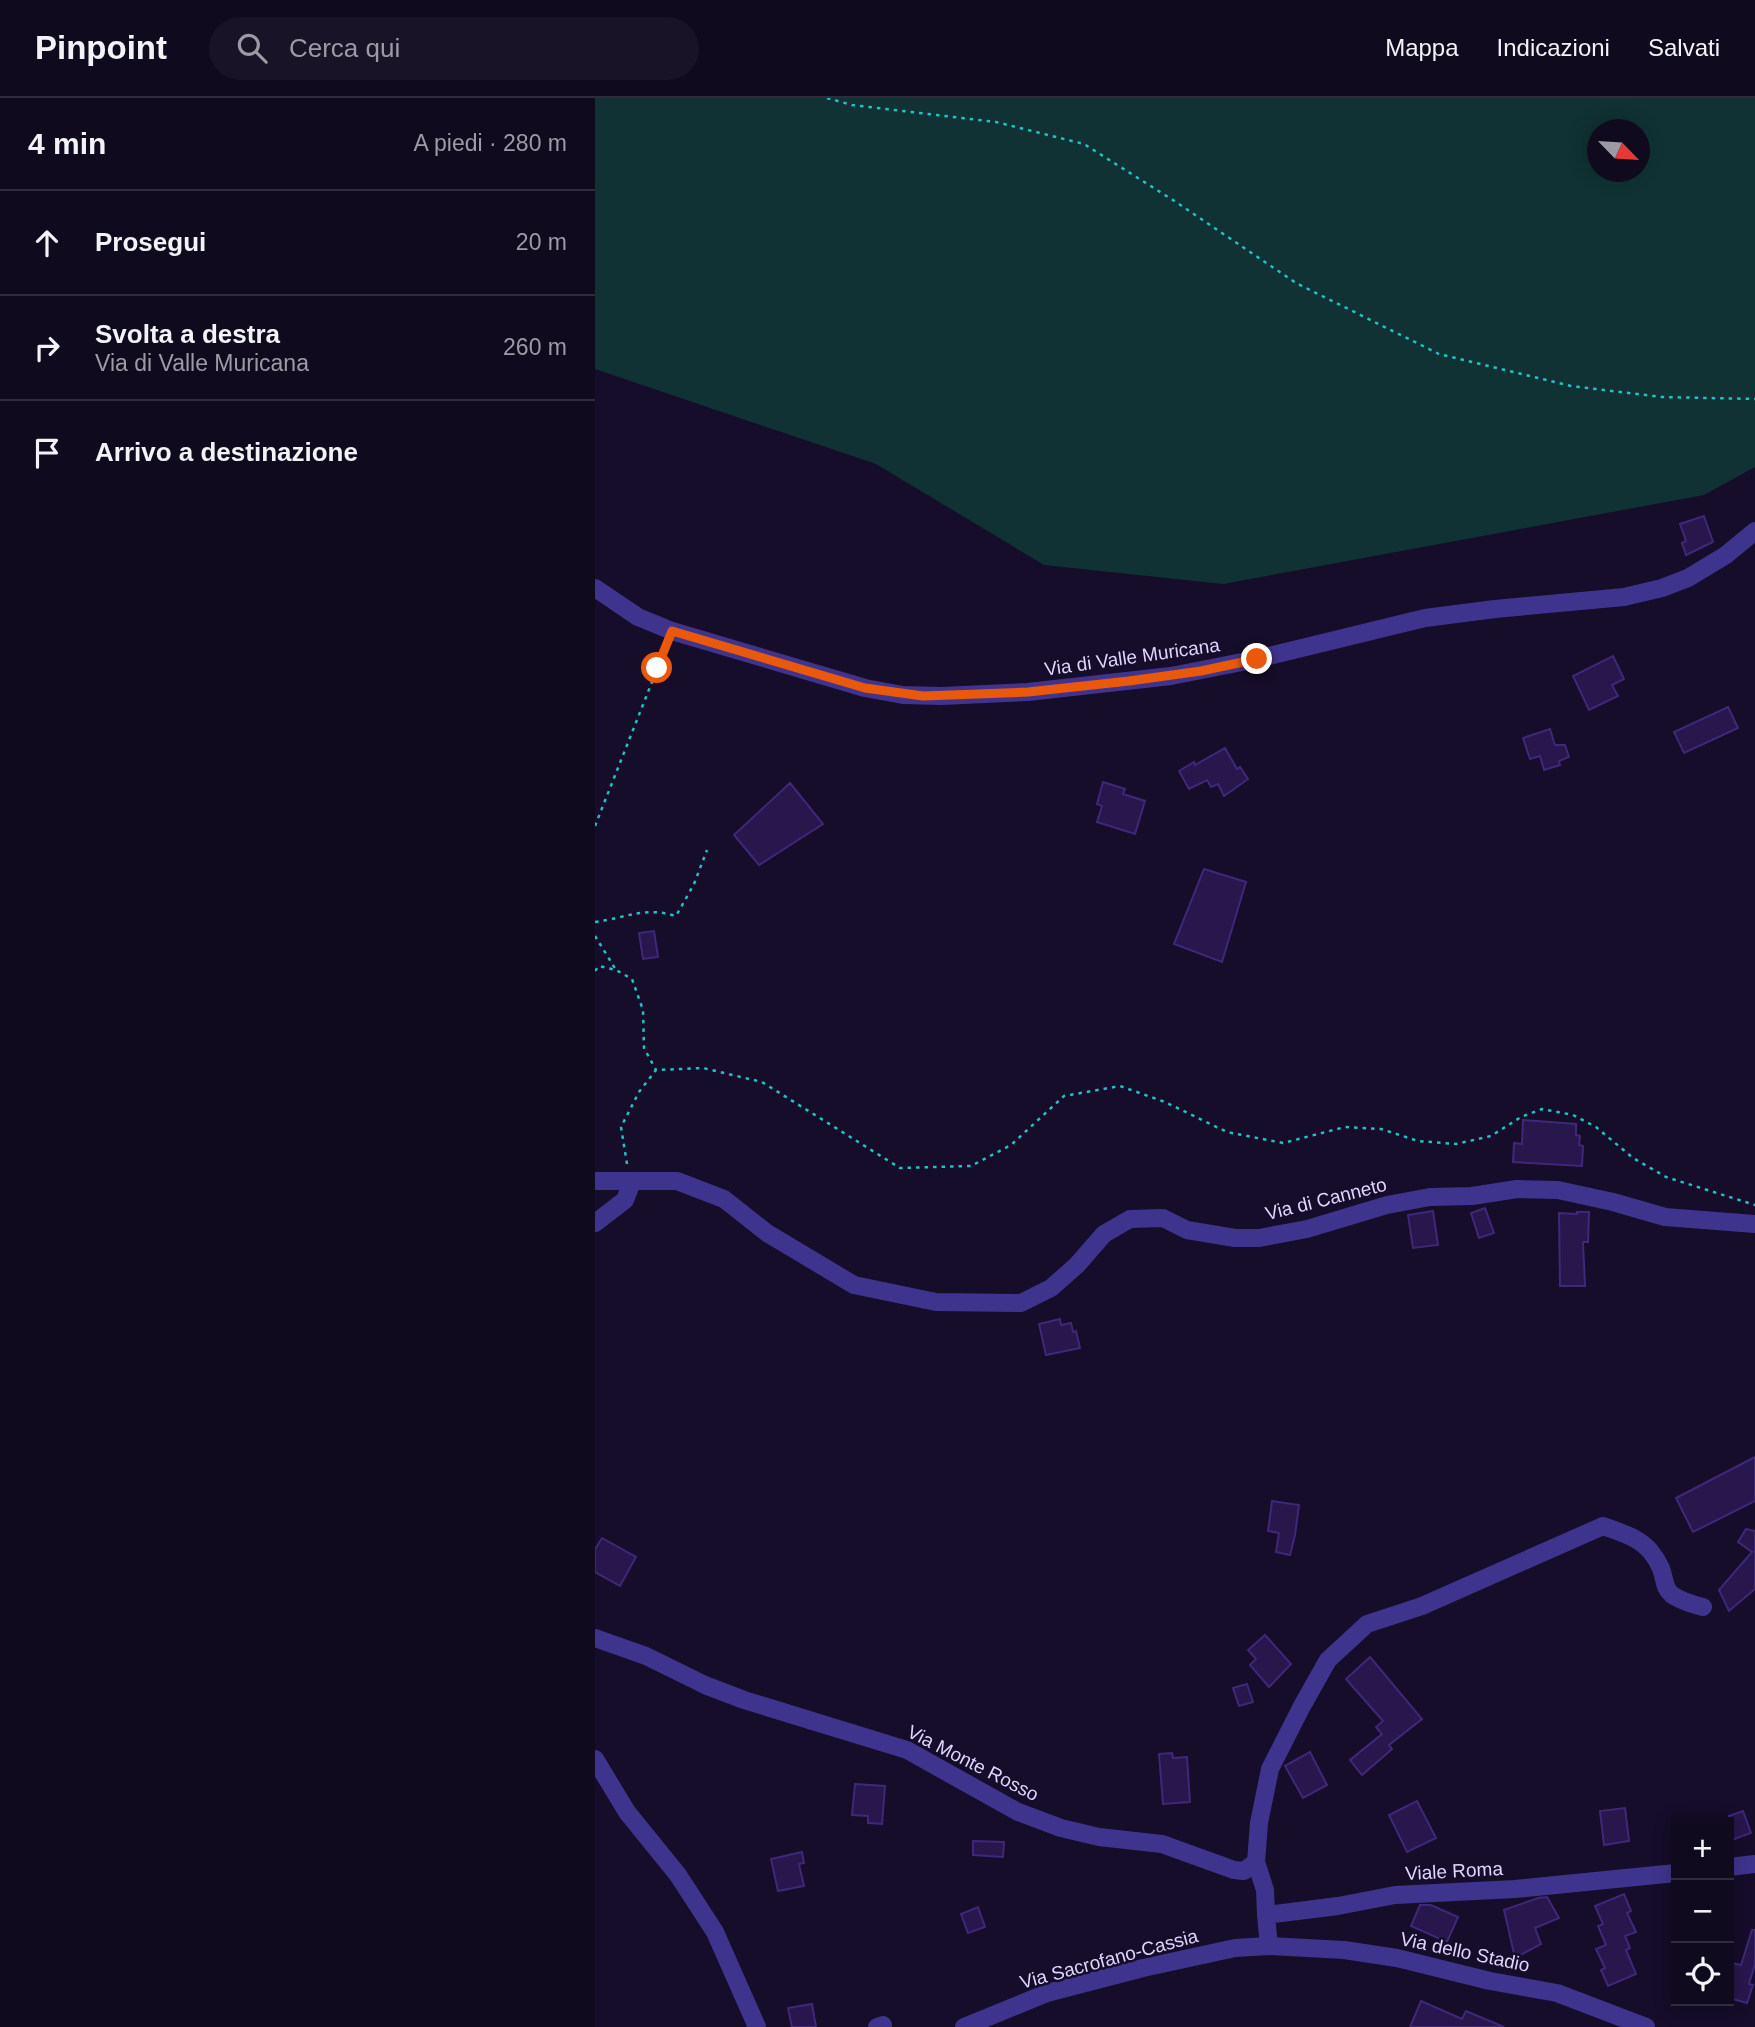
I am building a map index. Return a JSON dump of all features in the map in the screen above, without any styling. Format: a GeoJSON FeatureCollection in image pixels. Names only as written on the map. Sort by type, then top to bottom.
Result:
{"type":"FeatureCollection","features":[{"type":"Feature","properties":{"kind":"street","name":"Via di Valle Muricana"},"geometry":{"type":"LineString","coordinates":[[595,587],[638,617],[672,631],[825,678],[882,692],[923,696],[1028,692],[1201,671],[1395,624],[1445,615],[1633,595],[1695,574],[1726,555],[1755,531]]}},
{"type":"Feature","properties":{"kind":"street","name":"Via di Canneto"},"geometry":{"type":"LineString","coordinates":[[595,1181],[677,1181],[724,1199],[767,1233],[853,1285],[936,1301],[1021,1303],[1051,1288],[1077,1265],[1104,1234],[1130,1219],[1163,1217],[1187,1230],[1235,1238],[1259,1238],[1307,1229],[1388,1205],[1430,1196],[1544,1189],[1613,1202],[1665,1217],[1755,1224]]}},
{"type":"Feature","properties":{"kind":"street"},"geometry":{"type":"LineString","coordinates":[[595,1223],[625,1200],[632,1182]]}},
{"type":"Feature","properties":{"kind":"street"},"geometry":{"type":"LineString","coordinates":[[1269,1946],[1265,1890],[1256,1862],[1259,1823],[1270,1769],[1328,1660],[1367,1624],[1422,1606],[1603,1526],[1631,1536],[1651,1551],[1668,1593],[1679,1601],[1703,1606]]}},
{"type":"Feature","properties":{"kind":"street","name":"Via Monte Rosso"},"geometry":{"type":"LineString","coordinates":[[595,1638],[646,1656],[705,1685],[744,1700],[907,1750],[1018,1812],[1061,1828],[1099,1837],[1162,1844],[1234,1870],[1244,1871],[1256,1862]]}},
{"type":"Feature","properties":{"kind":"street"},"geometry":{"type":"LineString","coordinates":[[595,1759],[628,1812],[678,1875],[715,1932],[757,2027]]}},
{"type":"Feature","properties":{"kind":"street"},"geometry":{"type":"LineString","coordinates":[[1734,1866],[1755,1864]]}},
{"type":"Feature","properties":{"kind":"street","name":"Viale Roma"},"geometry":{"type":"LineString","coordinates":[[1266,1915],[1338,1906],[1395,1895],[1515,1889],[1671,1873]]}},
{"type":"Feature","properties":{"kind":"street","name":"Via Sacrofano-Cassia"},"geometry":{"type":"LineString","coordinates":[[964,2027],[1047,1993],[1234,1948],[1269,1946]]}},
{"type":"Feature","properties":{"kind":"street","name":"Via dello Stadio"},"geometry":{"type":"LineString","coordinates":[[1269,1946],[1344,1950],[1397,1958],[1490,1981],[1557,1993],[1646,2027]]}},
{"type":"Feature","properties":{"kind":"path"},"geometry":{"type":"LineString","coordinates":[[827,98],[852,105],[996,122],[1084,144],[1296,283],[1439,354],[1571,386],[1662,397],[1755,399]]}},
{"type":"Feature","properties":{"kind":"path"},"geometry":{"type":"LineString","coordinates":[[595,826],[672,631]]}},
{"type":"Feature","properties":{"kind":"path"},"geometry":{"type":"LineString","coordinates":[[595,922],[613,920],[636,912],[661,912],[675,916],[694,884],[707,850]]}},
{"type":"Feature","properties":{"kind":"path"},"geometry":{"type":"LineString","coordinates":[[595,936],[616,970]]}},
{"type":"Feature","properties":{"kind":"path"},"geometry":{"type":"LineString","coordinates":[[595,971],[599,965],[632,979],[643,1010],[645,1048],[656,1070]]}},
{"type":"Feature","properties":{"kind":"path"},"geometry":{"type":"LineString","coordinates":[[632,1182],[622,1146],[621,1127],[639,1092],[656,1070],[703,1068],[762,1083],[900,1168],[971,1166],[1011,1145],[1064,1096],[1119,1086],[1165,1102],[1227,1132],[1283,1143],[1345,1127],[1381,1129],[1418,1141],[1455,1144],[1491,1136],[1521,1117],[1542,1109],[1573,1115],[1596,1126],[1633,1158],[1666,1177],[1755,1205]]}},
{"type":"Feature","properties":{"kind":"green space"},"geometry":{"type":"Polygon","coordinates":[[[595,98],[1755,98],[1755,467],[1704,495],[1223,584],[1044,565],[876,464],[595,369],[595,98]]]}},
{"type":"Feature","properties":{"kind":"building"},"geometry":{"type":"Polygon","coordinates":[[[1704,516],[1713,542],[1686,555],[1682,543],[1686,541],[1680,524],[1704,516]]]}},
{"type":"Feature","properties":{"kind":"building"},"geometry":{"type":"Polygon","coordinates":[[[1613,656],[1624,679],[1612,685],[1618,696],[1589,710],[1573,676],[1613,656]]]}},
{"type":"Feature","properties":{"kind":"building"},"geometry":{"type":"Polygon","coordinates":[[[1728,707],[1738,728],[1684,753],[1674,732],[1728,707]]]}},
{"type":"Feature","properties":{"kind":"building"},"geometry":{"type":"Polygon","coordinates":[[[1550,729],[1555,745],[1565,745],[1569,757],[1559,761],[1560,765],[1544,770],[1540,756],[1530,759],[1523,738],[1550,729]]]}},
{"type":"Feature","properties":{"kind":"building"},"geometry":{"type":"Polygon","coordinates":[[[1225,748],[1237,769],[1240,767],[1248,779],[1224,796],[1218,784],[1211,787],[1207,780],[1189,789],[1179,771],[1225,748]]]}},
{"type":"Feature","properties":{"kind":"building"},"geometry":{"type":"Polygon","coordinates":[[[1103,782],[1125,789],[1123,794],[1145,801],[1135,834],[1097,822],[1102,806],[1097,804],[1103,782]]]}},
{"type":"Feature","properties":{"kind":"building"},"geometry":{"type":"Polygon","coordinates":[[[790,783],[823,824],[759,865],[734,835],[790,783]]]}},
{"type":"Feature","properties":{"kind":"building"},"geometry":{"type":"Polygon","coordinates":[[[1204,869],[1246,882],[1222,962],[1174,944],[1204,869]]]}},
{"type":"Feature","properties":{"kind":"building"},"geometry":{"type":"Polygon","coordinates":[[[654,931],[658,957],[643,959],[639,933],[654,931]]]}},
{"type":"Feature","properties":{"kind":"building"},"geometry":{"type":"Polygon","coordinates":[[[1523,1120],[1576,1124],[1576,1135],[1580,1136],[1579,1145],[1583,1146],[1582,1166],[1513,1162],[1514,1143],[1522,1144],[1523,1120]]]}},
{"type":"Feature","properties":{"kind":"building"},"geometry":{"type":"Polygon","coordinates":[[[1485,1208],[1494,1233],[1479,1238],[1471,1213],[1485,1208]]]}},
{"type":"Feature","properties":{"kind":"building"},"geometry":{"type":"Polygon","coordinates":[[[1433,1211],[1438,1245],[1413,1248],[1408,1215],[1433,1211]]]}},
{"type":"Feature","properties":{"kind":"building"},"geometry":{"type":"Polygon","coordinates":[[[1589,1212],[1588,1242],[1583,1242],[1585,1286],[1560,1286],[1559,1213],[1589,1212]]]}},
{"type":"Feature","properties":{"kind":"building"},"geometry":{"type":"Polygon","coordinates":[[[1060,1319],[1061,1325],[1071,1323],[1080,1348],[1046,1355],[1039,1324],[1060,1319]]]}},
{"type":"Feature","properties":{"kind":"building"},"geometry":{"type":"Polygon","coordinates":[[[1755,1457],[1755,1501],[1693,1532],[1676,1498],[1755,1457]]]}},
{"type":"Feature","properties":{"kind":"building"},"geometry":{"type":"Polygon","coordinates":[[[1272,1501],[1299,1505],[1290,1555],[1276,1552],[1279,1533],[1268,1531],[1272,1501]]]}},
{"type":"Feature","properties":{"kind":"building"},"geometry":{"type":"Polygon","coordinates":[[[1746,1529],[1755,1531],[1755,1589],[1729,1611],[1719,1590],[1752,1552],[1738,1542],[1746,1529]]]}},
{"type":"Feature","properties":{"kind":"building"},"geometry":{"type":"Polygon","coordinates":[[[602,1538],[636,1557],[620,1586],[595,1572],[595,1549],[602,1538]]]}},
{"type":"Feature","properties":{"kind":"building"},"geometry":{"type":"Polygon","coordinates":[[[1265,1635],[1291,1664],[1269,1687],[1250,1665],[1256,1659],[1248,1650],[1265,1635]]]}},
{"type":"Feature","properties":{"kind":"building"},"geometry":{"type":"Polygon","coordinates":[[[1370,1657],[1422,1719],[1389,1745],[1392,1749],[1362,1775],[1350,1760],[1382,1734],[1376,1727],[1383,1721],[1346,1679],[1370,1657]]]}},
{"type":"Feature","properties":{"kind":"building"},"geometry":{"type":"Polygon","coordinates":[[[1247,1684],[1253,1702],[1239,1706],[1233,1688],[1247,1684]]]}},
{"type":"Feature","properties":{"kind":"building"},"geometry":{"type":"Polygon","coordinates":[[[1310,1752],[1327,1785],[1303,1798],[1285,1766],[1310,1752]]]}},
{"type":"Feature","properties":{"kind":"building"},"geometry":{"type":"Polygon","coordinates":[[[1172,1753],[1173,1758],[1187,1757],[1190,1802],[1163,1804],[1159,1754],[1172,1753]]]}},
{"type":"Feature","properties":{"kind":"building"},"geometry":{"type":"Polygon","coordinates":[[[855,1784],[885,1786],[882,1824],[868,1823],[868,1816],[852,1815],[855,1784]]]}},
{"type":"Feature","properties":{"kind":"building"},"geometry":{"type":"Polygon","coordinates":[[[1417,1801],[1436,1838],[1407,1852],[1389,1815],[1417,1801]]]}},
{"type":"Feature","properties":{"kind":"building"},"geometry":{"type":"Polygon","coordinates":[[[1625,1808],[1629,1841],[1604,1845],[1600,1811],[1625,1808]]]}},
{"type":"Feature","properties":{"kind":"building"},"geometry":{"type":"Polygon","coordinates":[[[1743,1811],[1751,1833],[1734,1839],[1734,1817],[1729,1816],[1743,1811]]]}},
{"type":"Feature","properties":{"kind":"building"},"geometry":{"type":"Polygon","coordinates":[[[973,1841],[1004,1842],[1003,1857],[973,1855],[973,1841]]]}},
{"type":"Feature","properties":{"kind":"building"},"geometry":{"type":"Polygon","coordinates":[[[802,1852],[804,1863],[799,1864],[804,1886],[778,1891],[771,1859],[802,1852]]]}},
{"type":"Feature","properties":{"kind":"building"},"geometry":{"type":"Polygon","coordinates":[[[1624,1894],[1631,1911],[1627,1913],[1636,1932],[1625,1936],[1630,1948],[1626,1950],[1636,1974],[1608,1986],[1601,1970],[1605,1968],[1596,1949],[1606,1945],[1598,1926],[1603,1924],[1595,1906],[1624,1894]]]}},
{"type":"Feature","properties":{"kind":"building"},"geometry":{"type":"Polygon","coordinates":[[[1547,1897],[1559,1918],[1535,1928],[1541,1944],[1515,1958],[1504,1910],[1547,1897]]]}},
{"type":"Feature","properties":{"kind":"building"},"geometry":{"type":"Polygon","coordinates":[[[1420,1905],[1431,1905],[1458,1917],[1447,1942],[1411,1926],[1420,1905]]]}},
{"type":"Feature","properties":{"kind":"building"},"geometry":{"type":"Polygon","coordinates":[[[978,1907],[985,1927],[968,1933],[961,1914],[978,1907]]]}},
{"type":"Feature","properties":{"kind":"building"},"geometry":{"type":"Polygon","coordinates":[[[1752,1930],[1755,1930],[1755,1964],[1749,1984],[1753,1985],[1747,2003],[1734,1999],[1734,1963],[1741,1965],[1752,1930]]]}},
{"type":"Feature","properties":{"kind":"building"},"geometry":{"type":"Polygon","coordinates":[[[1421,2001],[1462,2019],[1466,2011],[1504,2027],[1410,2027],[1421,2001]]]}},
{"type":"Feature","properties":{"kind":"building"},"geometry":{"type":"Polygon","coordinates":[[[812,2004],[816,2027],[792,2027],[788,2008],[812,2004]]]}},
{"type":"Feature","properties":{"kind":"route"},"geometry":{"type":"LineString","coordinates":[[657,668],[672,631],[825,678],[903,695],[923,696],[1028,692],[1129,681],[1201,671],[1257,659]]}}]}
